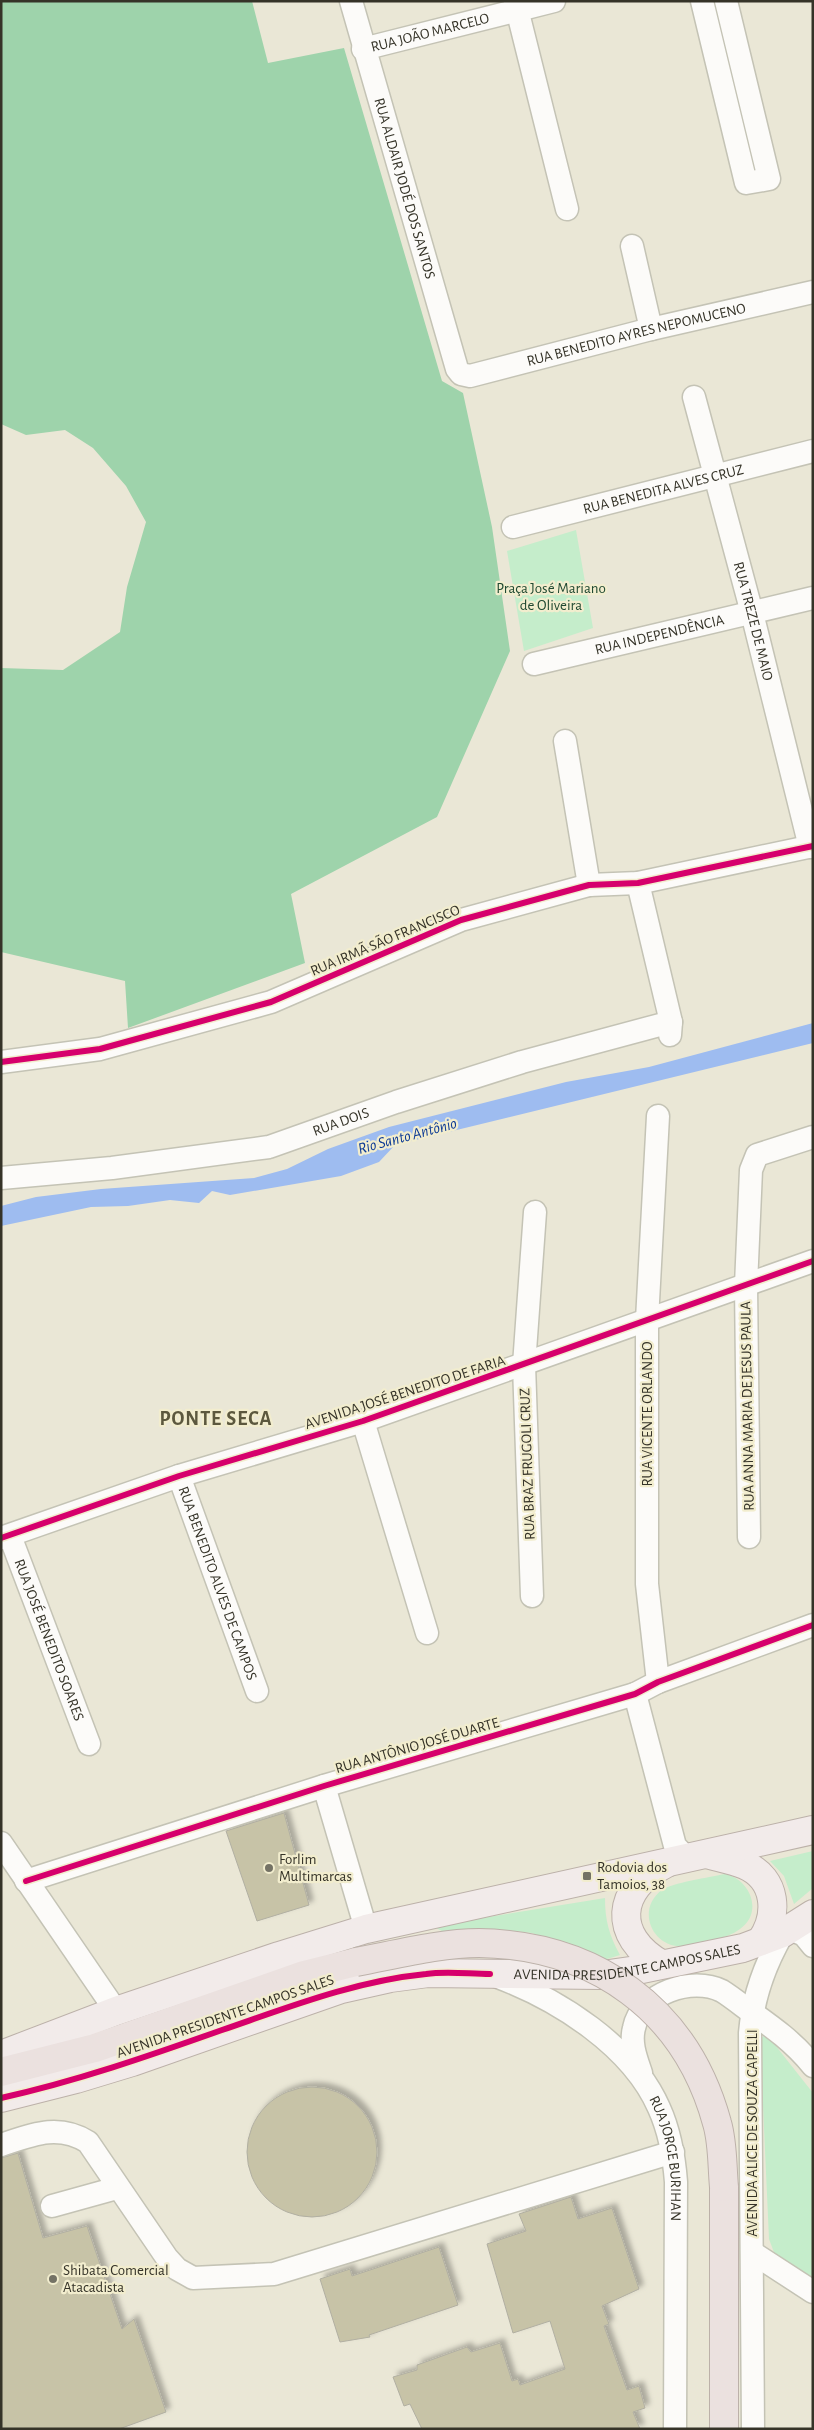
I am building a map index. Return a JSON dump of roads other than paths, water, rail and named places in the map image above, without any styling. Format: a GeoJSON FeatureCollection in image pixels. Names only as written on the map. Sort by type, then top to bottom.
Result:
{"type":"FeatureCollection","features":[{"type":"Feature","properties":{"kind":"highway"},"geometry":{"type":"LineString","coordinates":[[1,2072],[95,2048],[304,1975],[356,1962],[410,1952],[477,1943],[506,1944],[532,1948],[566,1957],[610,1977],[634,1993],[661,2018],[678,2038],[697,2070],[709,2096],[718,2125],[724,2187],[724,2429]]}},
{"type":"Feature","properties":{"kind":"main road"},"geometry":{"type":"LineString","coordinates":[[1,2055],[116,2011],[366,1929],[813,1830]]}},
{"type":"Feature","properties":{"kind":"main road"},"geometry":{"type":"LineString","coordinates":[[661,1964],[644,1953],[630,1937],[626,1926],[626,1913],[636,1887],[644,1878],[655,1870],[695,1855],[746,1865],[764,1880],[771,1892],[773,1919],[799,1931]]}},
{"type":"Feature","properties":{"kind":"main road","name":"AVENIDA PRESIDENTE CAMPOS SALES"},"geometry":{"type":"LineString","coordinates":[[1,2098],[132,2062],[340,1989],[428,1973],[602,1975],[731,1952],[799,1931]]}},
{"type":"Feature","properties":{"kind":"street","name":"RUA ALDAIR JODÉ DOS SANTOS"},"geometry":{"type":"LineString","coordinates":[[350,1],[457,369],[461,374]]}},
{"type":"Feature","properties":{"kind":"street","name":"RUA JOÃO MARCELO"},"geometry":{"type":"LineString","coordinates":[[363,48],[516,6],[554,1]]}},
{"type":"Feature","properties":{"kind":"street"},"geometry":{"type":"LineString","coordinates":[[702,1],[746,183],[769,179],[726,1]]}},
{"type":"Feature","properties":{"kind":"street"},"geometry":{"type":"LineString","coordinates":[[516,6],[567,209]]}},
{"type":"Feature","properties":{"kind":"street"},"geometry":{"type":"LineString","coordinates":[[632,246],[651,329]]}},
{"type":"Feature","properties":{"kind":"street","name":"RUA BENEDITO AYRES NEPOMUCENO"},"geometry":{"type":"LineString","coordinates":[[461,374],[470,376],[651,329],[813,292]]}},
{"type":"Feature","properties":{"kind":"street","name":"RUA TREZE DE MAIO"},"geometry":{"type":"LineString","coordinates":[[694,397],[752,613],[811,846]]}},
{"type":"Feature","properties":{"kind":"street","name":"RUA BENEDITA ALVES CRUZ"},"geometry":{"type":"LineString","coordinates":[[513,527],[813,451]]}},
{"type":"Feature","properties":{"kind":"street","name":"RUA INDEPENDÊNCIA"},"geometry":{"type":"LineString","coordinates":[[534,664],[813,598]]}},
{"type":"Feature","properties":{"kind":"street"},"geometry":{"type":"LineString","coordinates":[[565,741],[589,885]]}},
{"type":"Feature","properties":{"kind":"street","name":"RUA IRMÃ SÃO FRANCISCO"},"geometry":{"type":"LineString","coordinates":[[1,1062],[100,1049],[271,1002],[461,920],[589,885],[638,884],[811,846]]}},
{"type":"Feature","properties":{"kind":"street","name":"RUA DOIS"},"geometry":{"type":"LineString","coordinates":[[1,1178],[112,1168],[268,1147],[396,1102],[513,1065],[671,1028],[638,884]]}},
{"type":"Feature","properties":{"kind":"street","name":"RUA VICENTE ORLANDO"},"geometry":{"type":"LineString","coordinates":[[658,1116],[647,1320],[646,1584],[658,1682]]}},
{"type":"Feature","properties":{"kind":"street","name":"RUA ANNA MARIA DE JESUS PAULA"},"geometry":{"type":"LineString","coordinates":[[749,1537],[746,1285],[751,1170],[758,1156],[813,1137]]}},
{"type":"Feature","properties":{"kind":"street","name":"RUA BRAZ FRUGOLI CRUZ"},"geometry":{"type":"LineString","coordinates":[[532,1596],[524,1365],[535,1212]]}},
{"type":"Feature","properties":{"kind":"street","name":"AVENIDA JOSÉ BENEDITO DE FARIA"},"geometry":{"type":"LineString","coordinates":[[6,1537],[179,1476],[363,1421],[813,1261]]}},
{"type":"Feature","properties":{"kind":"street"},"geometry":{"type":"LineString","coordinates":[[363,1421],[427,1633]]}},
{"type":"Feature","properties":{"kind":"street","name":"RUA BENEDITO ALVES DE CAMPOS"},"geometry":{"type":"LineString","coordinates":[[179,1476],[257,1690]]}},
{"type":"Feature","properties":{"kind":"street","name":"RUA JOSÉ BENEDITO SOARES"},"geometry":{"type":"LineString","coordinates":[[6,1537],[89,1744]]}},
{"type":"Feature","properties":{"kind":"street","name":"RUA ANTÔNIO JOSÉ DUARTE"},"geometry":{"type":"LineString","coordinates":[[26,1881],[324,1786],[635,1694],[658,1682],[813,1625]]}},
{"type":"Feature","properties":{"kind":"street"},"geometry":{"type":"LineString","coordinates":[[635,1694],[675,1846],[695,1855]]}},
{"type":"Feature","properties":{"kind":"street"},"geometry":{"type":"LineString","coordinates":[[324,1786],[366,1929]]}},
{"type":"Feature","properties":{"kind":"street"},"geometry":{"type":"LineString","coordinates":[[1,1843],[116,2011]]}},
{"type":"Feature","properties":{"kind":"street","name":"AVENIDA ALICE DE SOUZA CAPELLI"},"geometry":{"type":"LineString","coordinates":[[753,2429],[750,2033],[752,2012],[768,1963],[799,1931]]}},
{"type":"Feature","properties":{"kind":"street","name":"RUA JORGE BURIHAN"},"geometry":{"type":"LineString","coordinates":[[490,1974],[526,1988],[558,2004],[612,2046],[644,2081],[659,2108],[673,2152],[676,2209],[675,2429]]}},
{"type":"Feature","properties":{"kind":"street"},"geometry":{"type":"LineString","coordinates":[[644,2081],[634,2053],[634,2027],[638,2016],[655,1997],[668,1991],[702,1986],[721,1991],[775,2028],[813,2066]]}},
{"type":"Feature","properties":{"kind":"street"},"geometry":{"type":"LineString","coordinates":[[1,2145],[52,2130],[77,2135],[88,2142],[117,2188],[167,2258],[177,2269],[193,2278],[274,2274],[673,2152]]}},
{"type":"Feature","properties":{"kind":"street"},"geometry":{"type":"LineString","coordinates":[[52,2206],[117,2188]]}},
{"type":"Feature","properties":{"kind":"street"},"geometry":{"type":"LineString","coordinates":[[752,2253],[813,2292]]}},
{"type":"Feature","properties":{"kind":"water","name":"Rio Santo Antônio"},"geometry":{"type":"Polygon","coordinates":[[[813,1023],[813,1043],[395,1145],[379,1162],[341,1176],[230,1195],[212,1191],[199,1203],[170,1200],[128,1206],[91,1207],[1,1226],[1,1206],[36,1197],[101,1189],[254,1178],[287,1169],[328,1149],[389,1127],[566,1082],[649,1067],[813,1023]]]}},
{"type":"Feature","properties":{"kind":"place","name":"Forlim Multimarcas"},"geometry":{"type":"Point","coordinates":[269,1868]}},
{"type":"Feature","properties":{"kind":"place","name":"Rodovia dos Tamoios, 38"},"geometry":{"type":"Point","coordinates":[587,1876]}},
{"type":"Feature","properties":{"kind":"place","name":"Shibata Comercial Atacadista"},"geometry":{"type":"Point","coordinates":[53,2279]}},
{"type":"Feature","properties":{"kind":"district","name":"PONTE SECA"},"geometry":{"type":"Point","coordinates":[216,1418]}},
{"type":"Feature","properties":{"kind":"park label","name":"Praça José Mariano de Oliveira"},"geometry":{"type":"Point","coordinates":[551,596]}}]}
